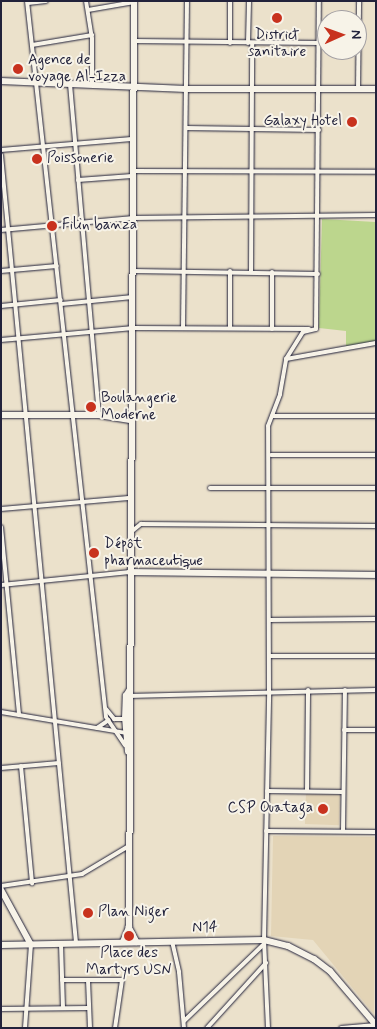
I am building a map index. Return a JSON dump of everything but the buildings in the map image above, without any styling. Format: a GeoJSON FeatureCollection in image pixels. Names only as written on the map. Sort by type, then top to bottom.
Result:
{"type":"FeatureCollection","features":[{"type":"Feature","properties":{"kind":"main road"},"geometry":{"type":"LineString","coordinates":[[123,942],[129,927],[127,749],[133,297],[132,138],[134,2]]}},
{"type":"Feature","properties":{"kind":"main road"},"geometry":{"type":"LineString","coordinates":[[1,81],[186,89],[376,89]]}},
{"type":"Feature","properties":{"kind":"main road"},"geometry":{"type":"LineString","coordinates":[[1,415],[74,417],[98,414],[130,420]]}},
{"type":"Feature","properties":{"kind":"main road"},"geometry":{"type":"LineString","coordinates":[[130,572],[376,575]]}},
{"type":"Feature","properties":{"kind":"main road"},"geometry":{"type":"LineString","coordinates":[[1,887],[31,944]]}},
{"type":"Feature","properties":{"kind":"main road"},"geometry":{"type":"LineString","coordinates":[[129,927],[137,942]]}},
{"type":"Feature","properties":{"kind":"main road","name":"N14"},"geometry":{"type":"LineString","coordinates":[[1,945],[172,941],[264,942],[298,949],[330,971],[376,1025]]}},
{"type":"Feature","properties":{"kind":"street"},"geometry":{"type":"LineString","coordinates":[[46,1],[28,2],[36,83],[92,576],[106,720],[127,749]]}},
{"type":"Feature","properties":{"kind":"street"},"geometry":{"type":"LineString","coordinates":[[86,1],[92,35],[92,85]]}},
{"type":"Feature","properties":{"kind":"street"},"geometry":{"type":"LineString","coordinates":[[183,328],[187,1]]}},
{"type":"Feature","properties":{"kind":"street"},"geometry":{"type":"LineString","coordinates":[[230,1],[230,43]]}},
{"type":"Feature","properties":{"kind":"street"},"geometry":{"type":"LineString","coordinates":[[249,1],[251,89],[250,271]]}},
{"type":"Feature","properties":{"kind":"street"},"geometry":{"type":"LineString","coordinates":[[88,10],[134,2]]}},
{"type":"Feature","properties":{"kind":"street"},"geometry":{"type":"LineString","coordinates":[[32,45],[92,35]]}},
{"type":"Feature","properties":{"kind":"street"},"geometry":{"type":"LineString","coordinates":[[134,41],[317,43]]}},
{"type":"Feature","properties":{"kind":"street"},"geometry":{"type":"LineString","coordinates":[[316,329],[319,60]]}},
{"type":"Feature","properties":{"kind":"street"},"geometry":{"type":"LineString","coordinates":[[358,60],[358,89]]}},
{"type":"Feature","properties":{"kind":"street"},"geometry":{"type":"LineString","coordinates":[[70,84],[98,414]]}},
{"type":"Feature","properties":{"kind":"street"},"geometry":{"type":"LineString","coordinates":[[186,128],[319,130]]}},
{"type":"Feature","properties":{"kind":"street"},"geometry":{"type":"LineString","coordinates":[[1,150],[132,138]]}},
{"type":"Feature","properties":{"kind":"street"},"geometry":{"type":"LineString","coordinates":[[1,155],[76,943]]}},
{"type":"Feature","properties":{"kind":"street"},"geometry":{"type":"LineString","coordinates":[[78,180],[185,171],[376,172]]}},
{"type":"Feature","properties":{"kind":"street"},"geometry":{"type":"LineString","coordinates":[[1,230],[133,218],[376,215]]}},
{"type":"Feature","properties":{"kind":"street"},"geometry":{"type":"LineString","coordinates":[[1,271],[57,266]]}},
{"type":"Feature","properties":{"kind":"street"},"geometry":{"type":"LineString","coordinates":[[133,271],[250,271],[318,274]]}},
{"type":"Feature","properties":{"kind":"street"},"geometry":{"type":"LineString","coordinates":[[230,271],[230,328]]}},
{"type":"Feature","properties":{"kind":"street"},"geometry":{"type":"LineString","coordinates":[[272,272],[272,329]]}},
{"type":"Feature","properties":{"kind":"street"},"geometry":{"type":"LineString","coordinates":[[1,306],[133,297]]}},
{"type":"Feature","properties":{"kind":"street"},"geometry":{"type":"LineString","coordinates":[[1,340],[132,328],[316,329]]}},
{"type":"Feature","properties":{"kind":"street"},"geometry":{"type":"LineString","coordinates":[[268,1028],[264,942],[269,692],[269,488],[271,455],[268,426],[280,394],[286,359],[303,332],[316,329]]}},
{"type":"Feature","properties":{"kind":"street"},"geometry":{"type":"LineString","coordinates":[[286,359],[376,343]]}},
{"type":"Feature","properties":{"kind":"street"},"geometry":{"type":"LineString","coordinates":[[272,416],[376,416]]}},
{"type":"Feature","properties":{"kind":"street"},"geometry":{"type":"LineString","coordinates":[[271,455],[376,455]]}},
{"type":"Feature","properties":{"kind":"street"},"geometry":{"type":"LineString","coordinates":[[210,488],[376,488]]}},
{"type":"Feature","properties":{"kind":"street"},"geometry":{"type":"LineString","coordinates":[[1,510],[84,504],[129,498]]}},
{"type":"Feature","properties":{"kind":"street"},"geometry":{"type":"LineString","coordinates":[[129,533],[141,524],[376,526]]}},
{"type":"Feature","properties":{"kind":"street"},"geometry":{"type":"LineString","coordinates":[[1,527],[4,584],[19,715]]}},
{"type":"Feature","properties":{"kind":"street"},"geometry":{"type":"LineString","coordinates":[[4,584],[130,572]]}},
{"type":"Feature","properties":{"kind":"street"},"geometry":{"type":"LineString","coordinates":[[269,620],[376,619]]}},
{"type":"Feature","properties":{"kind":"street"},"geometry":{"type":"LineString","coordinates":[[269,656],[376,656]]}},
{"type":"Feature","properties":{"kind":"street"},"geometry":{"type":"LineString","coordinates":[[307,791],[308,690]]}},
{"type":"Feature","properties":{"kind":"street"},"geometry":{"type":"LineString","coordinates":[[343,830],[345,690]]}},
{"type":"Feature","properties":{"kind":"street"},"geometry":{"type":"LineString","coordinates":[[129,694],[376,690]]}},
{"type":"Feature","properties":{"kind":"street"},"geometry":{"type":"LineString","coordinates":[[106,709],[114,718]]}},
{"type":"Feature","properties":{"kind":"street"},"geometry":{"type":"LineString","coordinates":[[1,712],[128,733]]}},
{"type":"Feature","properties":{"kind":"street"},"geometry":{"type":"LineString","coordinates":[[96,728],[106,720],[114,718],[128,719]]}},
{"type":"Feature","properties":{"kind":"street"},"geometry":{"type":"LineString","coordinates":[[344,730],[376,730]]}},
{"type":"Feature","properties":{"kind":"street"},"geometry":{"type":"LineString","coordinates":[[1,768],[59,763]]}},
{"type":"Feature","properties":{"kind":"street"},"geometry":{"type":"LineString","coordinates":[[21,766],[32,883]]}},
{"type":"Feature","properties":{"kind":"street"},"geometry":{"type":"LineString","coordinates":[[267,791],[343,792]]}},
{"type":"Feature","properties":{"kind":"street"},"geometry":{"type":"LineString","coordinates":[[266,831],[343,830],[376,832]]}},
{"type":"Feature","properties":{"kind":"street"},"geometry":{"type":"LineString","coordinates":[[1,887],[69,878],[94,869],[129,846]]}},
{"type":"Feature","properties":{"kind":"street"},"geometry":{"type":"LineString","coordinates":[[172,941],[184,1028]]}},
{"type":"Feature","properties":{"kind":"street"},"geometry":{"type":"LineString","coordinates":[[184,1021],[264,942]]}},
{"type":"Feature","properties":{"kind":"street"},"geometry":{"type":"LineString","coordinates":[[25,1028],[31,944]]}},
{"type":"Feature","properties":{"kind":"street"},"geometry":{"type":"LineString","coordinates":[[61,944],[63,1008]]}},
{"type":"Feature","properties":{"kind":"street"},"geometry":{"type":"LineString","coordinates":[[207,1028],[266,963]]}},
{"type":"Feature","properties":{"kind":"street"},"geometry":{"type":"LineString","coordinates":[[62,980],[123,981],[115,1028]]}},
{"type":"Feature","properties":{"kind":"street"},"geometry":{"type":"LineString","coordinates":[[88,980],[90,1028]]}},
{"type":"Feature","properties":{"kind":"street"},"geometry":{"type":"LineString","coordinates":[[1,1009],[89,1008]]}},
{"type":"Feature","properties":{"kind":"street"},"geometry":{"type":"LineString","coordinates":[[341,1028],[376,1025]]}},
{"type":"Feature","properties":{"kind":"shaded area","name":"CSP Ouataga"},"geometry":{"type":"Polygon","coordinates":[[[306,793],[340,794],[339,825],[305,824],[306,793]]]}},
{"type":"Feature","properties":{"kind":"shaded area"},"geometry":{"type":"Polygon","coordinates":[[[273,836],[376,837],[374,1014],[313,940],[271,936],[273,836]]]}},
{"type":"Feature","properties":{"kind":"green space"},"geometry":{"type":"Polygon","coordinates":[[[322,219],[376,222],[376,346],[346,346],[346,331],[319,328],[322,219]]]}},
{"type":"Feature","properties":{"kind":"place","name":"District sanitaire"},"geometry":{"type":"Point","coordinates":[277,18]}},
{"type":"Feature","properties":{"kind":"place","name":"Agence de voyage Al-Izza"},"geometry":{"type":"Point","coordinates":[18,69]}},
{"type":"Feature","properties":{"kind":"place","name":"Galaxy Hotel"},"geometry":{"type":"Point","coordinates":[352,122]}},
{"type":"Feature","properties":{"kind":"place","name":"Poissonerie"},"geometry":{"type":"Point","coordinates":[37,159]}},
{"type":"Feature","properties":{"kind":"place","name":"Filin banza"},"geometry":{"type":"Point","coordinates":[52,226]}},
{"type":"Feature","properties":{"kind":"place","name":"Boulangerie Moderne"},"geometry":{"type":"Point","coordinates":[91,407]}},
{"type":"Feature","properties":{"kind":"place","name":"Dépôt pharmaceutique"},"geometry":{"type":"Point","coordinates":[94,553]}},
{"type":"Feature","properties":{"kind":"place","name":"CSP Ouataga"},"geometry":{"type":"Point","coordinates":[323,809]}},
{"type":"Feature","properties":{"kind":"place","name":"Plan Niger"},"geometry":{"type":"Point","coordinates":[88,913]}},
{"type":"Feature","properties":{"kind":"place","name":"Place des Martyrs USN"},"geometry":{"type":"Point","coordinates":[129,936]}}]}
